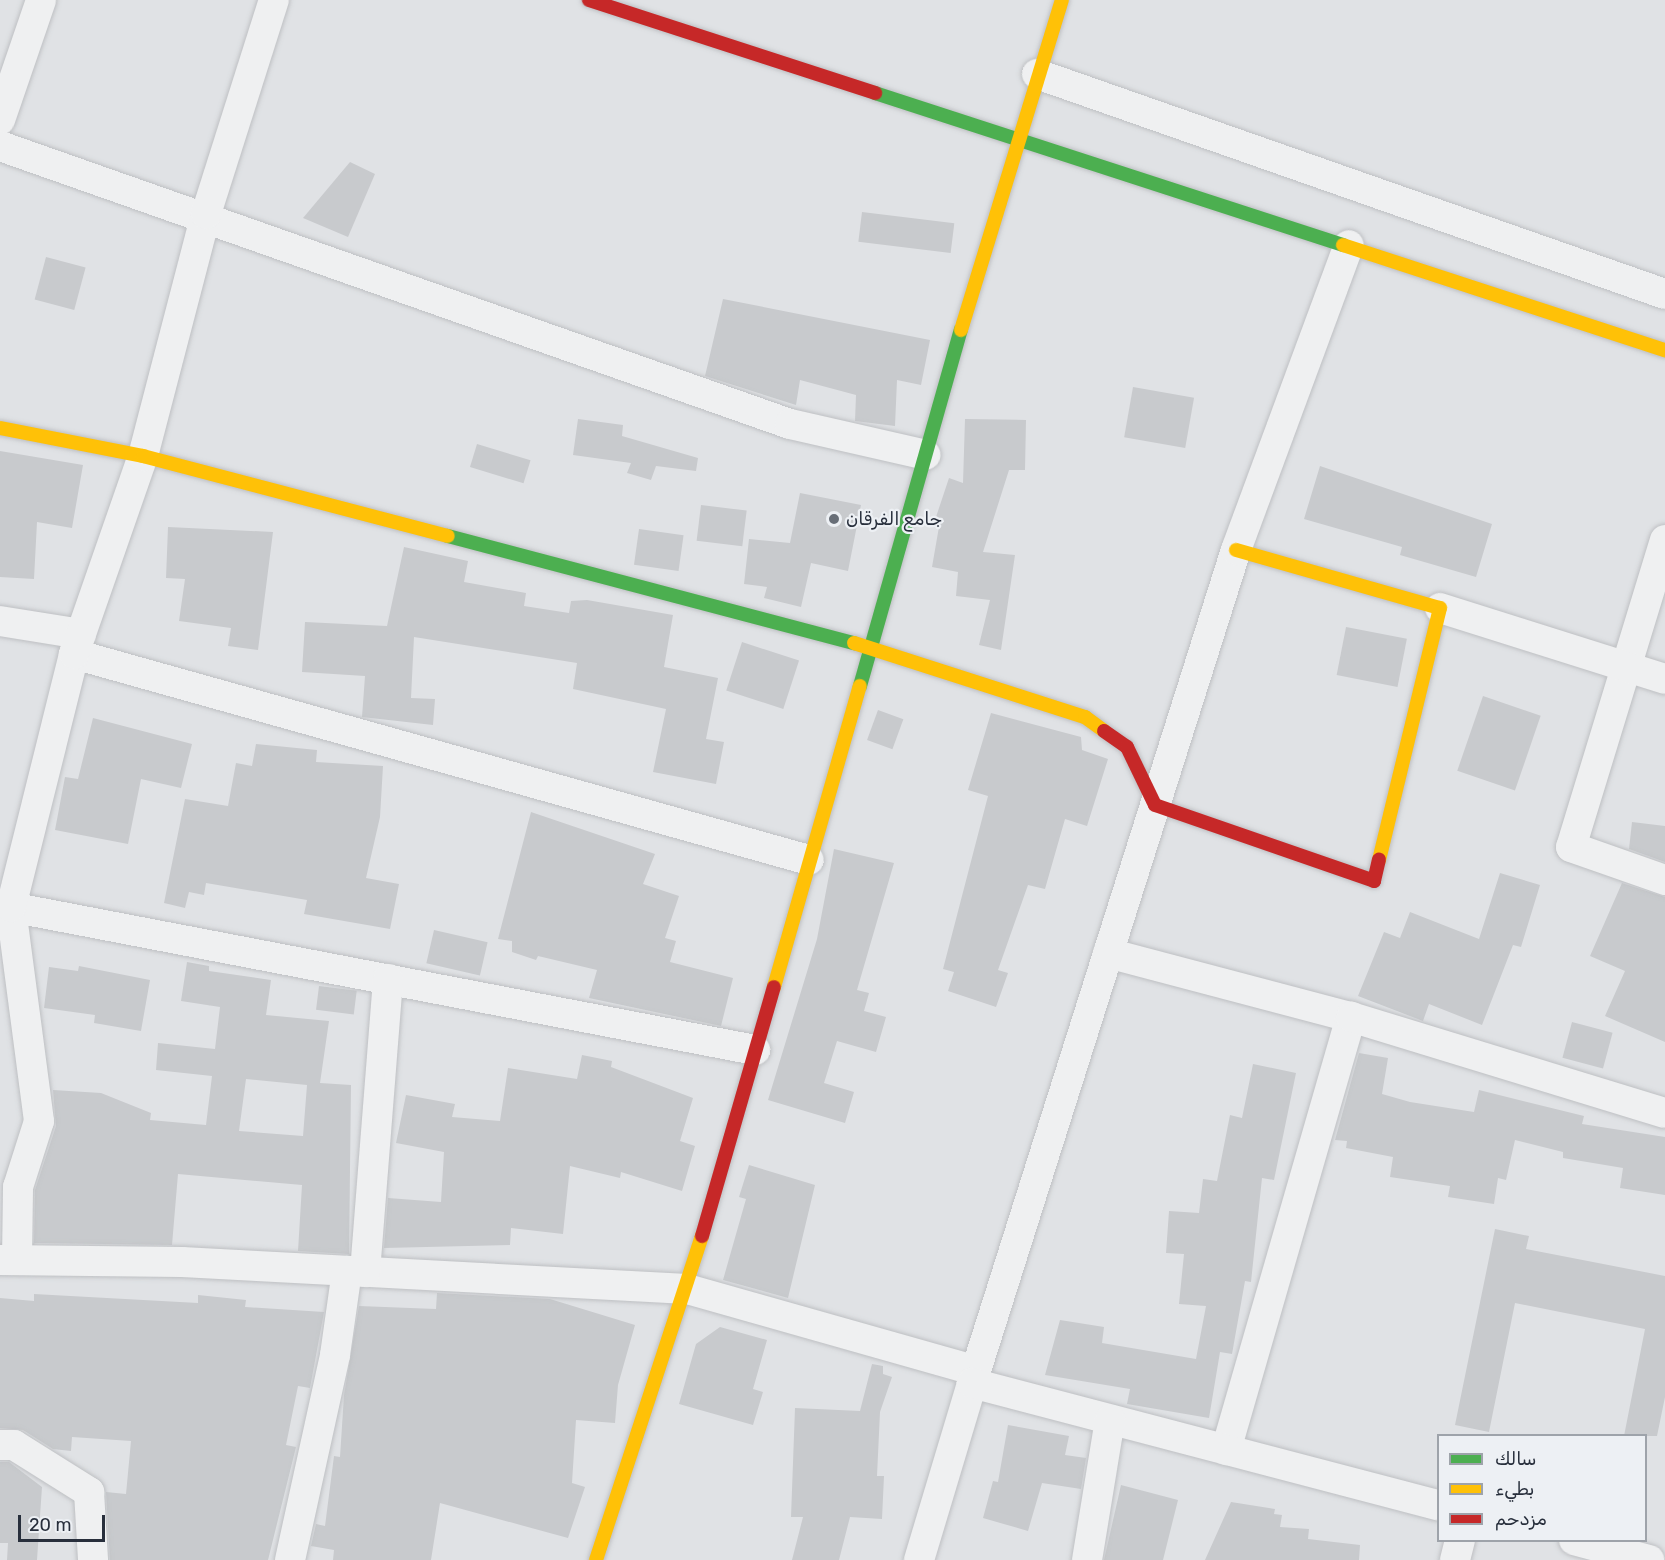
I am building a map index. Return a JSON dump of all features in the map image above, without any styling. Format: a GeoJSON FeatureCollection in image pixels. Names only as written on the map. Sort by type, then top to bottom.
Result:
{"type":"FeatureCollection","features":[{"type":"Feature","properties":{"kind":"street"},"geometry":{"type":"LineString","coordinates":[[0,120],[41,0]]}},
{"type":"Feature","properties":{"kind":"street"},"geometry":{"type":"LineString","coordinates":[[274,0],[206,214],[143,456],[77,644],[5,906],[39,1121],[18,1187],[9,1260],[356,1271],[687,1288],[1110,1420],[1437,1505]]}},
{"type":"Feature","properties":{"kind":"street"},"geometry":{"type":"LineString","coordinates":[[589,0],[1349,245],[1665,350]]}},
{"type":"Feature","properties":{"kind":"street"},"geometry":{"type":"LineString","coordinates":[[596,1560],[687,1288],[1016,139],[1062,0]]}},
{"type":"Feature","properties":{"kind":"street"},"geometry":{"type":"LineString","coordinates":[[1037,74],[1665,294]]}},
{"type":"Feature","properties":{"kind":"street"},"geometry":{"type":"LineString","coordinates":[[0,146],[206,214],[523,333],[790,424],[926,455]]}},
{"type":"Feature","properties":{"kind":"street"},"geometry":{"type":"LineString","coordinates":[[919,1560],[974,1377],[1236,550],[1349,245]]}},
{"type":"Feature","properties":{"kind":"street"},"geometry":{"type":"LineString","coordinates":[[0,428],[143,456],[871,647],[1085,717],[1127,747],[1155,805],[1374,881],[1440,608]]}},
{"type":"Feature","properties":{"kind":"street"},"geometry":{"type":"LineString","coordinates":[[1665,540],[1571,847],[1665,880]]}},
{"type":"Feature","properties":{"kind":"street"},"geometry":{"type":"LineString","coordinates":[[1236,550],[1440,608],[1665,679]]}},
{"type":"Feature","properties":{"kind":"street"},"geometry":{"type":"LineString","coordinates":[[0,621],[809,860]]}},
{"type":"Feature","properties":{"kind":"street"},"geometry":{"type":"LineString","coordinates":[[5,906],[755,1050]]}},
{"type":"Feature","properties":{"kind":"street"},"geometry":{"type":"LineString","coordinates":[[1108,953],[1351,1017],[1665,1113]]}},
{"type":"Feature","properties":{"kind":"street"},"geometry":{"type":"LineString","coordinates":[[290,1560],[356,1271],[388,980]]}},
{"type":"Feature","properties":{"kind":"street"},"geometry":{"type":"LineString","coordinates":[[1226,1450],[1351,1017]]}},
{"type":"Feature","properties":{"kind":"street"},"geometry":{"type":"LineString","coordinates":[[1087,1560],[1110,1420]]}},
{"type":"Feature","properties":{"kind":"street"},"geometry":{"type":"LineString","coordinates":[[0,1445],[14,1445],[89,1492],[93,1560]]}},
{"type":"Feature","properties":{"kind":"street"},"geometry":{"type":"LineString","coordinates":[[1455,1560],[1460,1542]]}},
{"type":"Feature","properties":{"kind":"street"},"geometry":{"type":"LineString","coordinates":[[1582,1542],[1649,1560]]}},
{"type":"Feature","properties":{"kind":"building"},"geometry":{"type":"Polygon","coordinates":[[[350,162],[375,174],[348,237],[303,218],[350,162]]]}},
{"type":"Feature","properties":{"kind":"building"},"geometry":{"type":"Polygon","coordinates":[[[862,212],[954,223],[951,253],[858,242],[862,212]]]}},
{"type":"Feature","properties":{"kind":"building"},"geometry":{"type":"Polygon","coordinates":[[[46,257],[86,268],[74,310],[35,300],[46,257]]]}},
{"type":"Feature","properties":{"kind":"building"},"geometry":{"type":"Polygon","coordinates":[[[723,299],[930,340],[921,385],[897,380],[895,426],[855,421],[856,395],[800,380],[796,405],[705,376],[723,299]]]}},
{"type":"Feature","properties":{"kind":"building"},"geometry":{"type":"Polygon","coordinates":[[[1133,387],[1194,398],[1185,448],[1124,437],[1133,387]]]}},
{"type":"Feature","properties":{"kind":"building"},"geometry":{"type":"Polygon","coordinates":[[[578,419],[623,425],[622,436],[698,458],[696,471],[656,466],[651,480],[627,473],[631,463],[573,455],[578,419]]]}},
{"type":"Feature","properties":{"kind":"building"},"geometry":{"type":"Polygon","coordinates":[[[965,419],[1026,420],[1025,470],[1009,470],[983,552],[1015,555],[1001,650],[979,645],[990,600],[956,596],[958,572],[932,567],[940,521],[935,520],[949,478],[963,483],[965,419]]]}},
{"type":"Feature","properties":{"kind":"building"},"geometry":{"type":"Polygon","coordinates":[[[477,444],[531,460],[524,483],[470,467],[477,444]]]}},
{"type":"Feature","properties":{"kind":"building"},"geometry":{"type":"Polygon","coordinates":[[[0,451],[83,465],[72,528],[37,522],[34,579],[0,577],[0,451]]]}},
{"type":"Feature","properties":{"kind":"building"},"geometry":{"type":"Polygon","coordinates":[[[1320,466],[1492,524],[1476,577],[1400,555],[1402,547],[1304,519],[1320,466]]]}},
{"type":"Feature","properties":{"kind":"building"},"geometry":{"type":"Polygon","coordinates":[[[800,493],[861,505],[848,571],[811,563],[801,607],[764,598],[767,587],[744,584],[749,539],[790,543],[800,493]]]}},
{"type":"Feature","properties":{"kind":"building"},"geometry":{"type":"Polygon","coordinates":[[[701,505],[747,511],[742,546],[697,541],[701,505]]]}},
{"type":"Feature","properties":{"kind":"building"},"geometry":{"type":"Polygon","coordinates":[[[168,527],[273,532],[258,650],[228,646],[231,628],[179,621],[185,579],[166,578],[168,527]]]}},
{"type":"Feature","properties":{"kind":"building"},"geometry":{"type":"Polygon","coordinates":[[[639,529],[684,535],[679,571],[634,565],[639,529]]]}},
{"type":"Feature","properties":{"kind":"building"},"geometry":{"type":"Polygon","coordinates":[[[404,547],[468,561],[464,582],[526,593],[524,606],[569,613],[571,601],[587,600],[673,615],[664,667],[718,678],[706,739],[724,742],[716,784],[653,772],[666,709],[573,689],[577,663],[414,637],[411,698],[435,699],[433,725],[362,717],[365,676],[302,672],[305,622],[387,626],[404,547]]]}},
{"type":"Feature","properties":{"kind":"building"},"geometry":{"type":"Polygon","coordinates":[[[1346,627],[1407,639],[1398,687],[1337,675],[1346,627]]]}},
{"type":"Feature","properties":{"kind":"building"},"geometry":{"type":"Polygon","coordinates":[[[742,642],[799,661],[783,709],[726,691],[742,642]]]}},
{"type":"Feature","properties":{"kind":"building"},"geometry":{"type":"Polygon","coordinates":[[[1483,696],[1541,716],[1515,791],[1457,771],[1483,696]]]}},
{"type":"Feature","properties":{"kind":"building"},"geometry":{"type":"Polygon","coordinates":[[[878,710],[903,719],[892,749],[867,740],[878,710]]]}},
{"type":"Feature","properties":{"kind":"building"},"geometry":{"type":"Polygon","coordinates":[[[991,713],[1081,737],[1082,750],[1108,759],[1087,826],[1065,819],[1045,889],[1028,885],[998,970],[1008,973],[996,1007],[948,991],[954,972],[943,969],[988,796],[968,790],[991,713]]]}},
{"type":"Feature","properties":{"kind":"building"},"geometry":{"type":"Polygon","coordinates":[[[93,718],[192,744],[181,788],[141,779],[128,844],[55,830],[65,777],[78,779],[93,718]]]}},
{"type":"Feature","properties":{"kind":"building"},"geometry":{"type":"Polygon","coordinates":[[[256,744],[317,750],[316,762],[383,766],[380,817],[366,878],[399,884],[390,929],[304,914],[307,900],[206,883],[204,895],[189,892],[185,908],[164,903],[185,799],[228,806],[236,763],[252,766],[256,744]]]}},
{"type":"Feature","properties":{"kind":"building"},"geometry":{"type":"Polygon","coordinates":[[[531,812],[655,854],[643,884],[679,896],[665,938],[676,941],[670,962],[733,978],[721,1026],[589,998],[597,970],[538,956],[536,960],[512,952],[512,941],[498,939],[531,812]]]}},
{"type":"Feature","properties":{"kind":"building"},"geometry":{"type":"Polygon","coordinates":[[[1632,822],[1665,826],[1665,862],[1629,849],[1632,822]]]}},
{"type":"Feature","properties":{"kind":"building"},"geometry":{"type":"Polygon","coordinates":[[[834,849],[894,863],[857,990],[869,993],[864,1011],[886,1017],[876,1052],[837,1041],[824,1083],[854,1092],[845,1123],[768,1100],[817,939],[834,849]]]}},
{"type":"Feature","properties":{"kind":"building"},"geometry":{"type":"Polygon","coordinates":[[[1500,873],[1540,885],[1521,947],[1513,945],[1482,1025],[1429,1004],[1423,1021],[1358,996],[1384,932],[1400,938],[1410,912],[1479,939],[1500,873]]]}},
{"type":"Feature","properties":{"kind":"building"},"geometry":{"type":"Polygon","coordinates":[[[1622,883],[1665,897],[1665,1042],[1605,1016],[1625,971],[1590,956],[1622,883]]]}},
{"type":"Feature","properties":{"kind":"building"},"geometry":{"type":"Polygon","coordinates":[[[434,930],[488,942],[480,976],[426,963],[434,930]]]}},
{"type":"Feature","properties":{"kind":"building"},"geometry":{"type":"Polygon","coordinates":[[[187,962],[209,966],[209,971],[271,980],[266,1015],[329,1021],[320,1083],[351,1085],[349,1254],[298,1251],[302,1185],[178,1174],[172,1245],[34,1243],[35,1190],[56,1126],[53,1090],[101,1093],[151,1113],[150,1120],[206,1125],[212,1076],[156,1070],[158,1043],[215,1049],[220,1007],[181,1001],[187,962]],[[246,1079],[239,1131],[303,1136],[307,1085],[246,1079]]]}},
{"type":"Feature","properties":{"kind":"building"},"geometry":{"type":"Polygon","coordinates":[[[79,966],[150,980],[141,1031],[94,1023],[95,1015],[44,1008],[49,967],[78,971],[79,966]]]}},
{"type":"Feature","properties":{"kind":"building"},"geometry":{"type":"Polygon","coordinates":[[[319,986],[357,991],[354,1014],[316,1010],[319,986]]]}},
{"type":"Feature","properties":{"kind":"building"},"geometry":{"type":"Polygon","coordinates":[[[1572,1022],[1613,1033],[1603,1069],[1562,1058],[1572,1022]]]}},
{"type":"Feature","properties":{"kind":"building"},"geometry":{"type":"Polygon","coordinates":[[[1359,1053],[1388,1058],[1382,1094],[1410,1102],[1474,1112],[1479,1090],[1584,1116],[1582,1124],[1665,1137],[1665,1195],[1620,1188],[1623,1168],[1563,1158],[1563,1152],[1515,1140],[1506,1180],[1498,1178],[1494,1204],[1448,1197],[1450,1186],[1390,1177],[1393,1157],[1346,1148],[1347,1141],[1335,1140],[1359,1053]]]}},
{"type":"Feature","properties":{"kind":"building"},"geometry":{"type":"Polygon","coordinates":[[[582,1055],[612,1061],[611,1067],[693,1098],[680,1141],[695,1146],[682,1191],[621,1172],[620,1178],[570,1166],[563,1234],[511,1228],[510,1245],[384,1248],[388,1198],[441,1202],[444,1152],[396,1143],[406,1095],[455,1104],[452,1117],[500,1121],[508,1068],[577,1079],[582,1055]]]}},
{"type":"Feature","properties":{"kind":"building"},"geometry":{"type":"Polygon","coordinates":[[[1253,1064],[1296,1073],[1274,1180],[1262,1178],[1251,1282],[1245,1281],[1232,1354],[1220,1352],[1209,1418],[1127,1404],[1130,1389],[1045,1375],[1060,1320],[1104,1327],[1102,1343],[1196,1359],[1206,1306],[1179,1304],[1184,1254],[1166,1253],[1169,1211],[1199,1213],[1203,1179],[1217,1181],[1230,1115],[1242,1118],[1253,1064]]]}},
{"type":"Feature","properties":{"kind":"building"},"geometry":{"type":"Polygon","coordinates":[[[749,1165],[815,1185],[788,1298],[723,1280],[746,1199],[739,1197],[749,1165]]]}},
{"type":"Feature","properties":{"kind":"building"},"geometry":{"type":"Polygon","coordinates":[[[1495,1229],[1529,1236],[1526,1249],[1665,1276],[1665,1397],[1657,1436],[1624,1434],[1645,1329],[1515,1303],[1489,1432],[1455,1425],[1495,1229]]]}},
{"type":"Feature","properties":{"kind":"building"},"geometry":{"type":"Polygon","coordinates":[[[437,1293],[550,1299],[635,1325],[618,1385],[615,1423],[576,1420],[572,1483],[585,1487],[568,1538],[440,1503],[431,1560],[333,1560],[334,1550],[311,1546],[316,1524],[325,1526],[334,1456],[340,1457],[344,1395],[359,1306],[436,1309],[437,1293]]]}},
{"type":"Feature","properties":{"kind":"building"},"geometry":{"type":"Polygon","coordinates":[[[34,1294],[198,1303],[198,1295],[246,1300],[245,1307],[324,1312],[310,1388],[298,1386],[286,1445],[296,1447],[268,1560],[110,1560],[106,1492],[126,1494],[131,1441],[72,1437],[71,1451],[53,1449],[23,1430],[0,1428],[0,1298],[34,1301],[34,1294]]]}},
{"type":"Feature","properties":{"kind":"building"},"geometry":{"type":"Polygon","coordinates":[[[720,1327],[767,1340],[753,1389],[763,1392],[753,1425],[679,1404],[696,1344],[720,1327]]]}},
{"type":"Feature","properties":{"kind":"building"},"geometry":{"type":"Polygon","coordinates":[[[872,1364],[883,1366],[883,1374],[892,1377],[880,1412],[877,1476],[884,1476],[882,1519],[850,1517],[839,1560],[792,1560],[803,1517],[791,1517],[795,1408],[860,1411],[872,1364]]]}},
{"type":"Feature","properties":{"kind":"building"},"geometry":{"type":"Polygon","coordinates":[[[1008,1425],[1069,1436],[1065,1455],[1086,1458],[1081,1489],[1042,1483],[1028,1531],[983,1518],[993,1481],[998,1482],[1008,1425]]]}},
{"type":"Feature","properties":{"kind":"building"},"geometry":{"type":"Polygon","coordinates":[[[0,1462],[9,1462],[42,1487],[37,1560],[7,1560],[8,1543],[0,1543],[0,1462]]]}},
{"type":"Feature","properties":{"kind":"building"},"geometry":{"type":"Polygon","coordinates":[[[1121,1485],[1178,1500],[1163,1560],[1104,1560],[1121,1485]]]}},
{"type":"Feature","properties":{"kind":"building"},"geometry":{"type":"Polygon","coordinates":[[[1231,1502],[1275,1509],[1274,1514],[1282,1515],[1280,1527],[1309,1529],[1308,1539],[1360,1545],[1359,1560],[1205,1560],[1231,1502]]]}},
{"type":"Feature","properties":{"kind":"traffic: fast"},"geometry":{"type":"LineString","coordinates":[[875,93],[1343,245]]}},
{"type":"Feature","properties":{"kind":"traffic: fast"},"geometry":{"type":"LineString","coordinates":[[860,686],[961,330]]}},
{"type":"Feature","properties":{"kind":"traffic: fast"},"geometry":{"type":"LineString","coordinates":[[448,536],[854,643]]}},
{"type":"Feature","properties":{"kind":"traffic: slow"},"geometry":{"type":"LineString","coordinates":[[961,330],[1062,0]]}},
{"type":"Feature","properties":{"kind":"traffic: slow"},"geometry":{"type":"LineString","coordinates":[[1343,245],[1665,350]]}},
{"type":"Feature","properties":{"kind":"traffic: slow"},"geometry":{"type":"LineString","coordinates":[[0,428],[143,456],[448,536]]}},
{"type":"Feature","properties":{"kind":"traffic: slow"},"geometry":{"type":"LineString","coordinates":[[1236,550],[1440,608],[1379,860]]}},
{"type":"Feature","properties":{"kind":"traffic: slow"},"geometry":{"type":"LineString","coordinates":[[854,643],[1085,717],[1104,731]]}},
{"type":"Feature","properties":{"kind":"traffic: slow"},"geometry":{"type":"LineString","coordinates":[[774,987],[860,686]]}},
{"type":"Feature","properties":{"kind":"traffic: slow"},"geometry":{"type":"LineString","coordinates":[[596,1560],[702,1236]]}},
{"type":"Feature","properties":{"kind":"traffic: jam"},"geometry":{"type":"LineString","coordinates":[[589,0],[875,93]]}},
{"type":"Feature","properties":{"kind":"traffic: jam"},"geometry":{"type":"LineString","coordinates":[[1104,731],[1127,747],[1155,805],[1374,881],[1379,860]]}},
{"type":"Feature","properties":{"kind":"traffic: jam"},"geometry":{"type":"LineString","coordinates":[[702,1236],[774,987]]}},
{"type":"Feature","properties":{"kind":"place","name":"جامع الفرقان"},"geometry":{"type":"Point","coordinates":[834,519]}}]}
